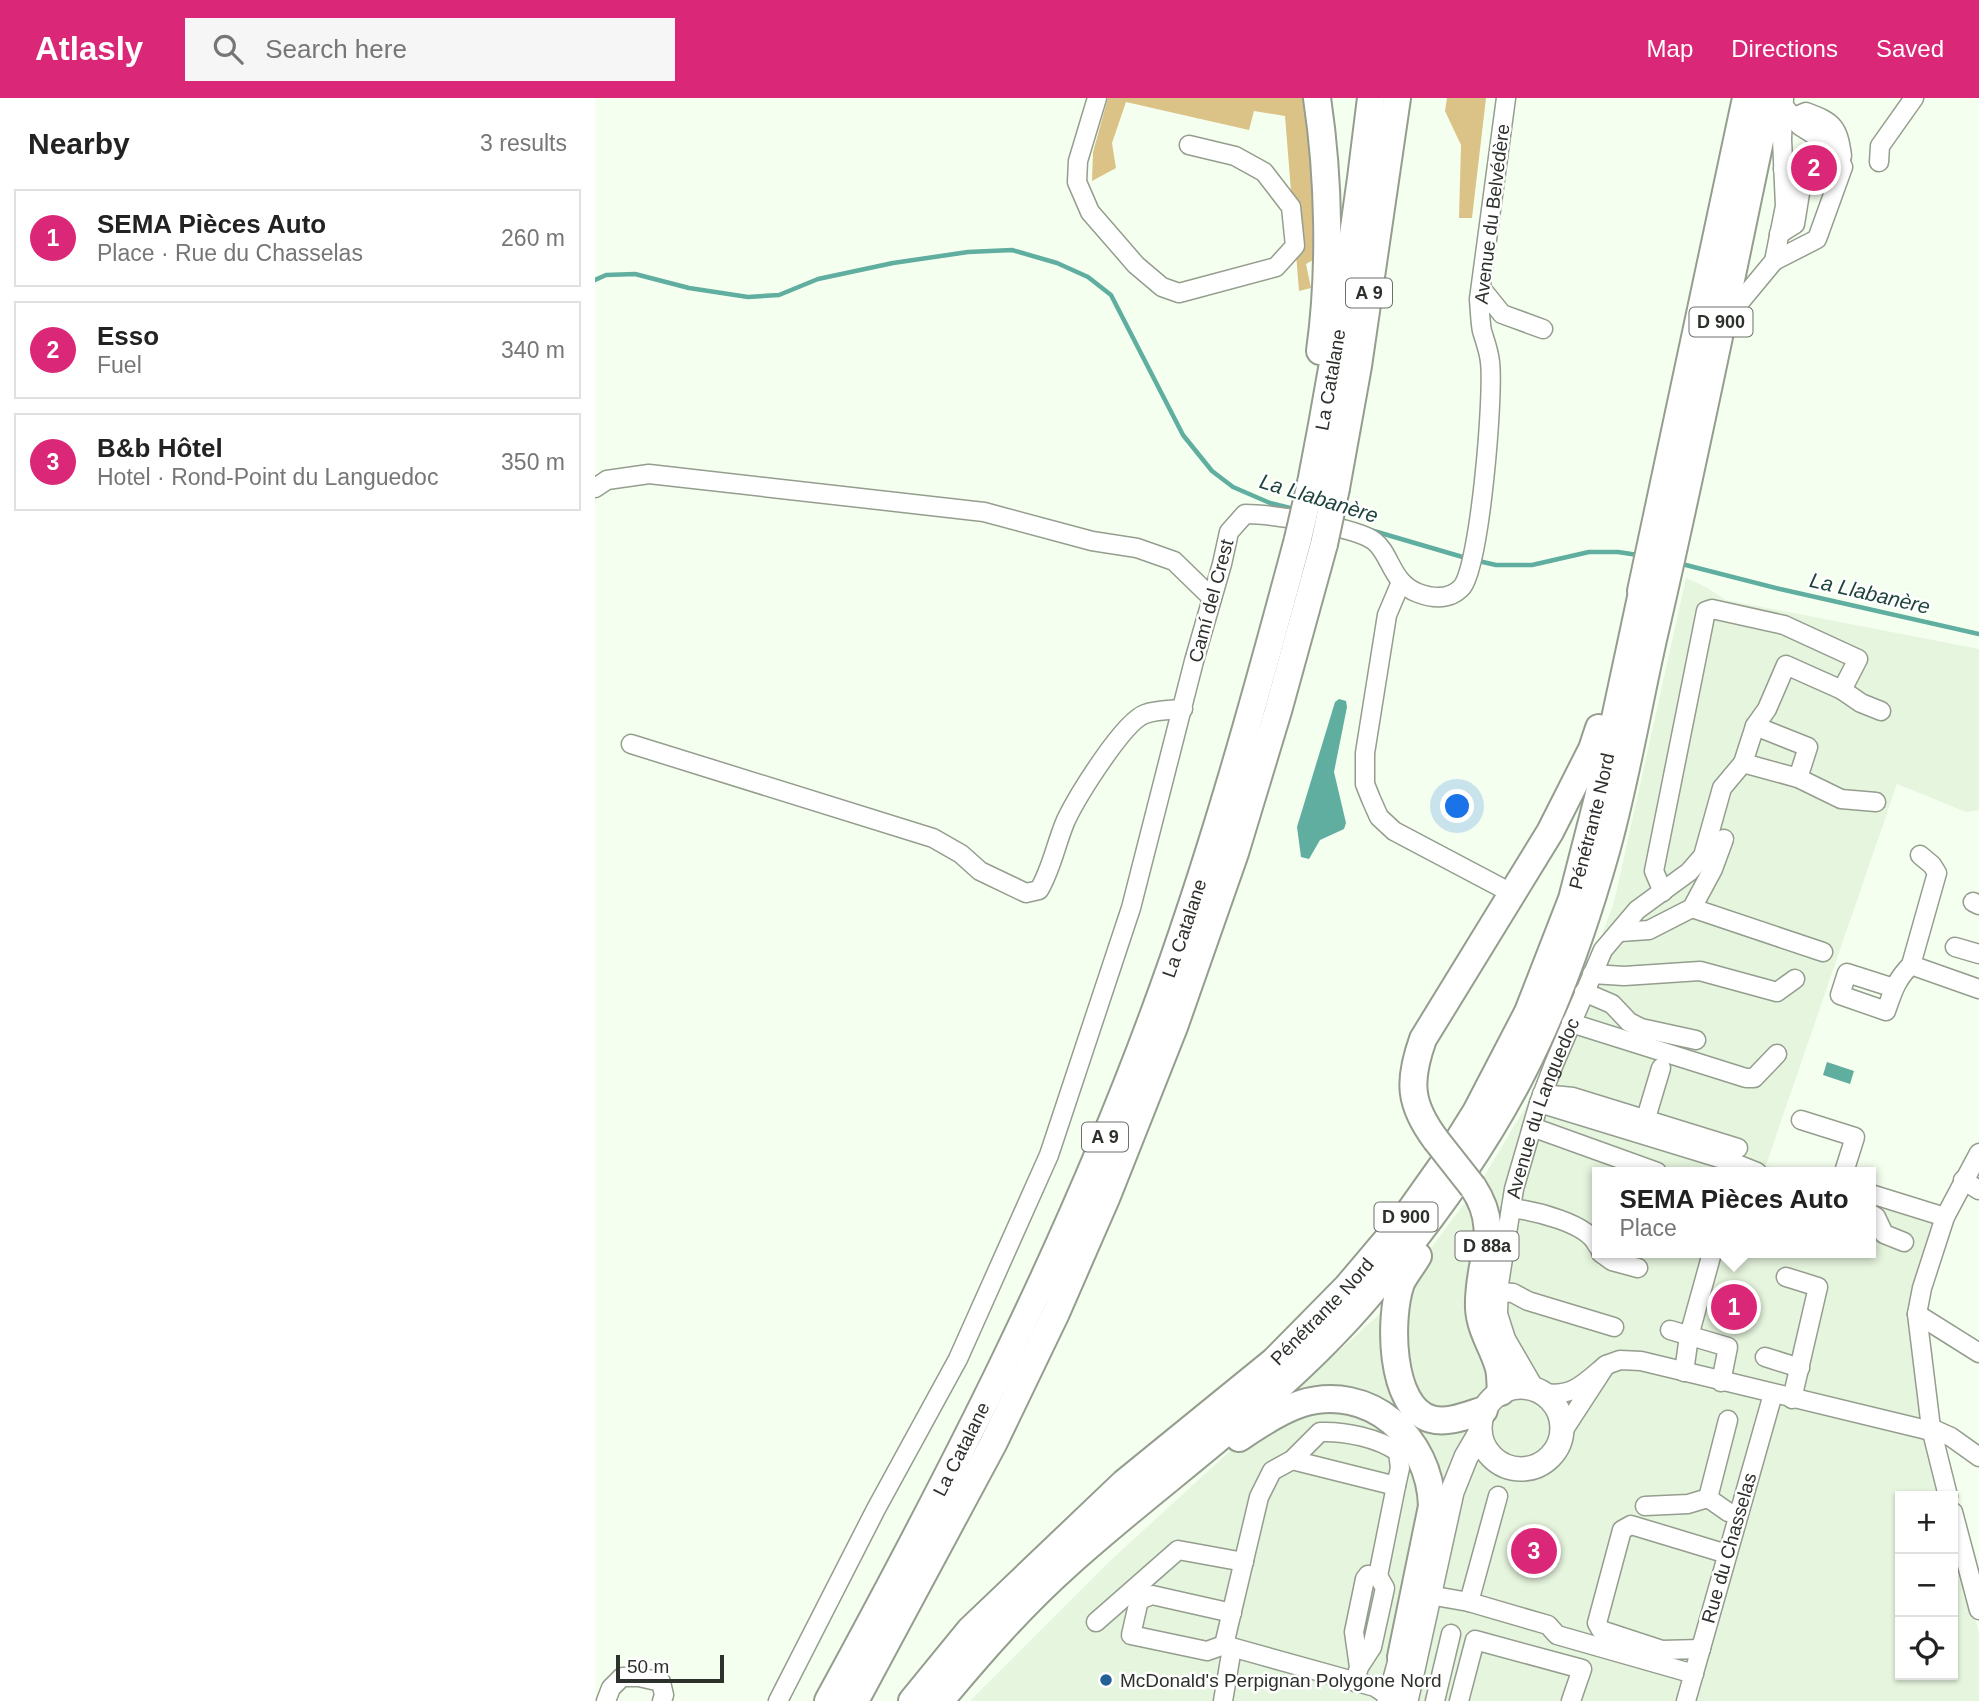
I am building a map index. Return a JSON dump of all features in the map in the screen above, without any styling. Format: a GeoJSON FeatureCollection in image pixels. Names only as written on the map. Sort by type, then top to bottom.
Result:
{"type":"FeatureCollection","features":[{"type":"Feature","properties":{"kind":"highway"},"geometry":{"type":"LineString","coordinates":[[1316,484],[1321,347],[1327,274],[1317,98]]}},
{"type":"Feature","properties":{"kind":"highway","name":"La Catalane"},"geometry":{"type":"LineString","coordinates":[[828,1701],[971,1433],[1033,1304],[1089,1177],[1153,1016],[1212,846],[1303,540],[1316,484],[1360,200],[1371,98]]}},
{"type":"Feature","properties":{"kind":"highway","name":"La Catalane"},"geometry":{"type":"LineString","coordinates":[[1316,484],[1358,366],[1397,98]]}},
{"type":"Feature","properties":{"kind":"highway","name":"D 900"},"geometry":{"type":"LineString","coordinates":[[1656,577],[1746,98]]}},
{"type":"Feature","properties":{"kind":"highway","name":"D 900"},"geometry":{"type":"LineString","coordinates":[[1663,544],[1679,520],[1782,105]]}},
{"type":"Feature","properties":{"kind":"highway","name":"La Catalane"},"geometry":{"type":"LineString","coordinates":[[855,1701],[993,1444],[1056,1314],[1107,1196],[1174,1027],[1235,853],[1278,711],[1303,540]]}},
{"type":"Feature","properties":{"kind":"highway","name":"D 88a"},"geometry":{"type":"LineString","coordinates":[[1489,1300],[1489,1234],[1483,1202],[1422,1121],[1415,1104],[1412,1077],[1423,1039],[1550,832],[1577,783],[1593,749],[1656,577]]}},
{"type":"Feature","properties":{"kind":"highway","name":"Pénétrante Nord"},"geometry":{"type":"LineString","coordinates":[[940,1701],[989,1643],[1077,1556],[1297,1372],[1402,1254],[1459,1177],[1517,1084],[1547,1020],[1570,961],[1605,854],[1656,577]]}},
{"type":"Feature","properties":{"kind":"highway","name":"Pénétrante Nord"},"geometry":{"type":"LineString","coordinates":[[912,1701],[970,1630],[1124,1483],[1275,1361],[1347,1287],[1402,1222],[1446,1160],[1476,1112],[1528,1012],[1571,899],[1656,577]]}},
{"type":"Feature","properties":{"kind":"highway"},"geometry":{"type":"LineString","coordinates":[[1489,1300],[1486,1337],[1499,1365],[1494,1406],[1452,1419],[1430,1419],[1410,1404],[1399,1384],[1395,1313],[1402,1281],[1462,1188],[1517,1084]]}},
{"type":"Feature","properties":{"kind":"highway"},"geometry":{"type":"LineString","coordinates":[[1025,1605],[1252,1428],[1301,1404],[1326,1399],[1345,1400],[1364,1405],[1387,1417],[1402,1429],[1425,1465],[1431,1486],[1432,1506],[1401,1657]]}},
{"type":"Feature","properties":{"kind":"main road"},"geometry":{"type":"LineString","coordinates":[[1395,1700],[1418,1652],[1421,1627],[1452,1492],[1465,1457],[1494,1406],[1539,1391],[1559,1410],[1563,1431],[1559,1444],[1552,1456],[1527,1469],[1500,1463],[1484,1445],[1494,1406]]}},
{"type":"Feature","properties":{"kind":"main road"},"geometry":{"type":"LineString","coordinates":[[1452,1492],[1464,1476],[1500,1463]]}},
{"type":"Feature","properties":{"kind":"main road"},"geometry":{"type":"LineString","coordinates":[[1395,1700],[1401,1657],[1421,1627]]}},
{"type":"Feature","properties":{"kind":"street"},"geometry":{"type":"LineString","coordinates":[[1097,98],[1078,161],[1077,182],[1090,212],[1136,265],[1162,287],[1179,293],[1276,267],[1295,246],[1291,207],[1264,172],[1235,156],[1189,145]]}},
{"type":"Feature","properties":{"kind":"street","name":"Avenue du Belvédère"},"geometry":{"type":"LineString","coordinates":[[1401,582],[1415,592],[1444,597],[1455,593],[1469,575],[1476,538],[1491,397],[1490,360],[1481,327],[1481,288],[1506,98]]}},
{"type":"Feature","properties":{"kind":"street"},"geometry":{"type":"LineString","coordinates":[[1879,162],[1879,146],[1914,98]]}},
{"type":"Feature","properties":{"kind":"street"},"geometry":{"type":"LineString","coordinates":[[1679,520],[1695,484],[1730,324],[1740,302],[1774,261],[1817,239],[1843,167],[1839,140],[1829,121],[1782,105],[1785,206],[1774,261]]}},
{"type":"Feature","properties":{"kind":"street"},"geometry":{"type":"LineString","coordinates":[[1481,288],[1502,314],[1543,329]]}},
{"type":"Feature","properties":{"kind":"street"},"geometry":{"type":"LineString","coordinates":[[595,488],[607,480],[649,474],[984,512],[1092,541],[1137,548],[1174,561],[1212,597]]}},
{"type":"Feature","properties":{"kind":"street","name":"Camí del Crest"},"geometry":{"type":"LineString","coordinates":[[778,1701],[876,1509],[958,1359],[1049,1155],[1131,908],[1229,533],[1245,514],[1268,514],[1350,531],[1375,541],[1401,582]]}},
{"type":"Feature","properties":{"kind":"street"},"geometry":{"type":"LineString","coordinates":[[1401,582],[1387,615],[1365,753],[1365,784],[1379,817],[1394,831],[1500,887]]}},
{"type":"Feature","properties":{"kind":"street"},"geometry":{"type":"LineString","coordinates":[[1663,892],[1654,871],[1706,611],[1712,609],[1784,625],[1858,659],[1842,690]]}},
{"type":"Feature","properties":{"kind":"street"},"geometry":{"type":"LineString","coordinates":[[1876,802],[1841,799],[1798,778],[1743,763],[1755,726],[1767,709],[1786,666],[1842,690],[1881,712]]}},
{"type":"Feature","properties":{"kind":"street"},"geometry":{"type":"LineString","coordinates":[[631,744],[933,838],[961,854],[980,871],[1026,893],[1039,890],[1046,878],[1065,822],[1080,794],[1130,724],[1145,714],[1182,709]]}},
{"type":"Feature","properties":{"kind":"street"},"geometry":{"type":"LineString","coordinates":[[1755,726],[1808,747],[1798,778]]}},
{"type":"Feature","properties":{"kind":"street","name":"Avenue du Languedoc"},"geometry":{"type":"LineString","coordinates":[[1494,1406],[1510,1365],[1498,1314],[1489,1300],[1514,1189],[1541,1099],[1603,950],[1637,910],[1689,872],[1703,856],[1721,788],[1743,763]]}},
{"type":"Feature","properties":{"kind":"street"},"geometry":{"type":"LineString","coordinates":[[1620,932],[1649,930],[1692,908],[1713,869],[1724,839]]}},
{"type":"Feature","properties":{"kind":"street"},"geometry":{"type":"LineString","coordinates":[[1894,988],[1897,979],[1911,965],[1937,873],[1920,855]]}},
{"type":"Feature","properties":{"kind":"street"},"geometry":{"type":"LineString","coordinates":[[1692,908],[1823,952]]}},
{"type":"Feature","properties":{"kind":"street"},"geometry":{"type":"LineString","coordinates":[[1955,947],[1979,954]]}},
{"type":"Feature","properties":{"kind":"street"},"geometry":{"type":"LineString","coordinates":[[1911,965],[1979,989]]}},
{"type":"Feature","properties":{"kind":"street"},"geometry":{"type":"LineString","coordinates":[[1592,974],[1624,976],[1700,971],[1777,992],[1795,979]]}},
{"type":"Feature","properties":{"kind":"street"},"geometry":{"type":"LineString","coordinates":[[1584,992],[1612,1004],[1629,1022],[1641,1028],[1696,1040]]}},
{"type":"Feature","properties":{"kind":"street"},"geometry":{"type":"LineString","coordinates":[[1571,1023],[1746,1078],[1754,1078],[1777,1054]]}},
{"type":"Feature","properties":{"kind":"street"},"geometry":{"type":"LineString","coordinates":[[1646,1118],[1661,1068]]}},
{"type":"Feature","properties":{"kind":"street"},"geometry":{"type":"LineString","coordinates":[[1541,1099],[1573,1097],[1738,1148]]}},
{"type":"Feature","properties":{"kind":"street"},"geometry":{"type":"LineString","coordinates":[[1541,1099],[1744,1167]]}},
{"type":"Feature","properties":{"kind":"street"},"geometry":{"type":"LineString","coordinates":[[1801,1120],[1854,1137],[1845,1167]]}},
{"type":"Feature","properties":{"kind":"street"},"geometry":{"type":"LineString","coordinates":[[1532,1127],[1632,1167]]}},
{"type":"Feature","properties":{"kind":"street"},"geometry":{"type":"LineString","coordinates":[[1947,1491],[1931,1429],[1917,1314],[1922,1288],[1945,1217],[1979,1153]]}},
{"type":"Feature","properties":{"kind":"street"},"geometry":{"type":"LineString","coordinates":[[1963,1181],[1979,1190]]}},
{"type":"Feature","properties":{"kind":"street"},"geometry":{"type":"LineString","coordinates":[[1876,1196],[1945,1217]]}},
{"type":"Feature","properties":{"kind":"street"},"geometry":{"type":"LineString","coordinates":[[1511,1208],[1530,1211],[1581,1228],[1592,1237]]}},
{"type":"Feature","properties":{"kind":"street"},"geometry":{"type":"LineString","coordinates":[[1876,1217],[1884,1234],[1904,1242]]}},
{"type":"Feature","properties":{"kind":"street"},"geometry":{"type":"LineString","coordinates":[[1610,1258],[1638,1268]]}},
{"type":"Feature","properties":{"kind":"street"},"geometry":{"type":"LineString","coordinates":[[1684,1372],[1689,1336],[1710,1258]]}},
{"type":"Feature","properties":{"kind":"street"},"geometry":{"type":"LineString","coordinates":[[1786,1277],[1818,1287],[1792,1398]]}},
{"type":"Feature","properties":{"kind":"street"},"geometry":{"type":"LineString","coordinates":[[1489,1300],[1513,1293],[1528,1301],[1615,1327]]}},
{"type":"Feature","properties":{"kind":"street"},"geometry":{"type":"LineString","coordinates":[[1917,1314],[1979,1353]]}},
{"type":"Feature","properties":{"kind":"street"},"geometry":{"type":"LineString","coordinates":[[1670,1330],[1728,1347],[1721,1382]]}},
{"type":"Feature","properties":{"kind":"street","name":"Avenue du Languedoc"},"geometry":{"type":"LineString","coordinates":[[1506,1339],[1539,1391]]}},
{"type":"Feature","properties":{"kind":"street"},"geometry":{"type":"LineString","coordinates":[[1765,1357],[1800,1368]]}},
{"type":"Feature","properties":{"kind":"street"},"geometry":{"type":"LineString","coordinates":[[1539,1391],[1559,1395],[1571,1392],[1606,1365],[1620,1360],[1641,1361],[1721,1382],[1931,1429],[1951,1437],[1979,1457]]}},
{"type":"Feature","properties":{"kind":"street"},"geometry":{"type":"LineString","coordinates":[[1563,1431],[1606,1365]]}},
{"type":"Feature","properties":{"kind":"street","name":"Rue du Chasselas"},"geometry":{"type":"LineString","coordinates":[[1686,1701],[1773,1394]]}},
{"type":"Feature","properties":{"kind":"street"},"geometry":{"type":"LineString","coordinates":[[1707,1498],[1728,1420]]}},
{"type":"Feature","properties":{"kind":"street"},"geometry":{"type":"LineString","coordinates":[[1223,1701],[1232,1613],[1259,1497],[1272,1471],[1292,1460],[1319,1433],[1330,1432],[1384,1443],[1398,1452],[1400,1468],[1378,1576],[1385,1588],[1373,1647],[1357,1674]]}},
{"type":"Feature","properties":{"kind":"street"},"geometry":{"type":"LineString","coordinates":[[1292,1460],[1396,1486]]}},
{"type":"Feature","properties":{"kind":"street"},"geometry":{"type":"LineString","coordinates":[[1469,1602],[1498,1496]]}},
{"type":"Feature","properties":{"kind":"street"},"geometry":{"type":"LineString","coordinates":[[1707,1498],[1728,1513],[1738,1514]]}},
{"type":"Feature","properties":{"kind":"street"},"geometry":{"type":"LineString","coordinates":[[1645,1506],[1688,1504],[1707,1498]]}},
{"type":"Feature","properties":{"kind":"street"},"geometry":{"type":"LineString","coordinates":[[1701,1649],[1662,1650],[1601,1630],[1597,1623],[1622,1530],[1631,1525],[1727,1554]]}},
{"type":"Feature","properties":{"kind":"street"},"geometry":{"type":"LineString","coordinates":[[1958,1531],[1979,1610]]}},
{"type":"Feature","properties":{"kind":"street"},"geometry":{"type":"LineString","coordinates":[[1096,1622],[1178,1550],[1244,1562]]}},
{"type":"Feature","properties":{"kind":"street"},"geometry":{"type":"LineString","coordinates":[[1232,1613],[1152,1595],[1139,1600],[1131,1635],[1207,1651],[1228,1646],[1357,1674],[1395,1700]]}},
{"type":"Feature","properties":{"kind":"street"},"geometry":{"type":"LineString","coordinates":[[1429,1595],[1469,1602],[1548,1625],[1557,1635],[1693,1674]]}},
{"type":"Feature","properties":{"kind":"street"},"geometry":{"type":"LineString","coordinates":[[1421,1627],[1582,1669],[1571,1701]]}},
{"type":"Feature","properties":{"kind":"street"},"geometry":{"type":"LineString","coordinates":[[1436,1701],[1451,1634]]}},
{"type":"Feature","properties":{"kind":"street"},"geometry":{"type":"LineString","coordinates":[[1459,1701],[1475,1640]]}},
{"type":"Feature","properties":{"kind":"street"},"geometry":{"type":"LineString","coordinates":[[606,1701],[611,1688],[622,1678],[639,1677],[660,1682],[664,1695],[662,1701]]}},
{"type":"Feature","properties":{"kind":"shaded area"},"geometry":{"type":"Polygon","coordinates":[[[1108,98],[1303,98],[1311,126],[1313,260],[1306,264],[1311,288],[1299,291],[1285,116],[1254,111],[1249,130],[1126,102],[1112,143],[1116,168],[1092,181],[1093,152],[1108,98]]]}},
{"type":"Feature","properties":{"kind":"shaded area"},"geometry":{"type":"Polygon","coordinates":[[[1447,98],[1486,98],[1472,218],[1459,218],[1461,145],[1445,111],[1447,98]]]}},
{"type":"Feature","properties":{"kind":"shaded area"},"geometry":{"type":"Polygon","coordinates":[[[1686,578],[1726,600],[1979,649],[1979,810],[1966,812],[1897,784],[1766,1165],[1773,1167],[1592,1167],[1592,1258],[1876,1258],[1876,1197],[1938,1216],[1916,1324],[1943,1491],[1895,1491],[1895,1680],[1958,1680],[1958,1551],[1979,1633],[1979,1701],[970,1701],[1111,1560],[1386,1308],[1482,1180],[1529,1101],[1581,993],[1614,902],[1686,578]]]}},
{"type":"Feature","properties":{"kind":"water"},"geometry":{"type":"Polygon","coordinates":[[[1339,699],[1346,701],[1347,707],[1334,772],[1346,823],[1344,829],[1320,840],[1309,859],[1301,857],[1297,827],[1335,702],[1339,699]]]}},
{"type":"Feature","properties":{"kind":"water"},"geometry":{"type":"Polygon","coordinates":[[[1827,1062],[1854,1071],[1850,1084],[1823,1075],[1827,1062]]]}},
{"type":"Feature","properties":{"kind":"waterway","name":"La Llabanère"},"geometry":{"type":"LineString","coordinates":[[595,280],[606,275],[635,274],[689,288],[748,297],[779,295],[818,279],[893,263],[968,252],[1012,250],[1057,263],[1088,277],[1111,295],[1183,435],[1212,471],[1233,487],[1270,503],[1294,509]]}},
{"type":"Feature","properties":{"kind":"waterway","name":"La Llabanère"},"geometry":{"type":"LineString","coordinates":[[1367,529],[1466,558]]}},
{"type":"Feature","properties":{"kind":"waterway","name":"La Llabanère"},"geometry":{"type":"LineString","coordinates":[[1474,560],[1496,565],[1532,565],[1589,552],[1638,555]]}},
{"type":"Feature","properties":{"kind":"waterway","name":"La Llabanère"},"geometry":{"type":"LineString","coordinates":[[1678,563],[1979,634]]}},
{"type":"Feature","properties":{"kind":"place","name":"Esso"},"geometry":{"type":"Point","coordinates":[1814,168]}},
{"type":"Feature","properties":{"kind":"place","name":"SEMA Pièces Auto"},"geometry":{"type":"Point","coordinates":[1734,1307]}},
{"type":"Feature","properties":{"kind":"place","name":"B&b Hôtel"},"geometry":{"type":"Point","coordinates":[1534,1551]}},
{"type":"Feature","properties":{"kind":"place","name":"McDonald's Perpignan Polygone Nord"},"geometry":{"type":"Point","coordinates":[1106,1680]}}]}
